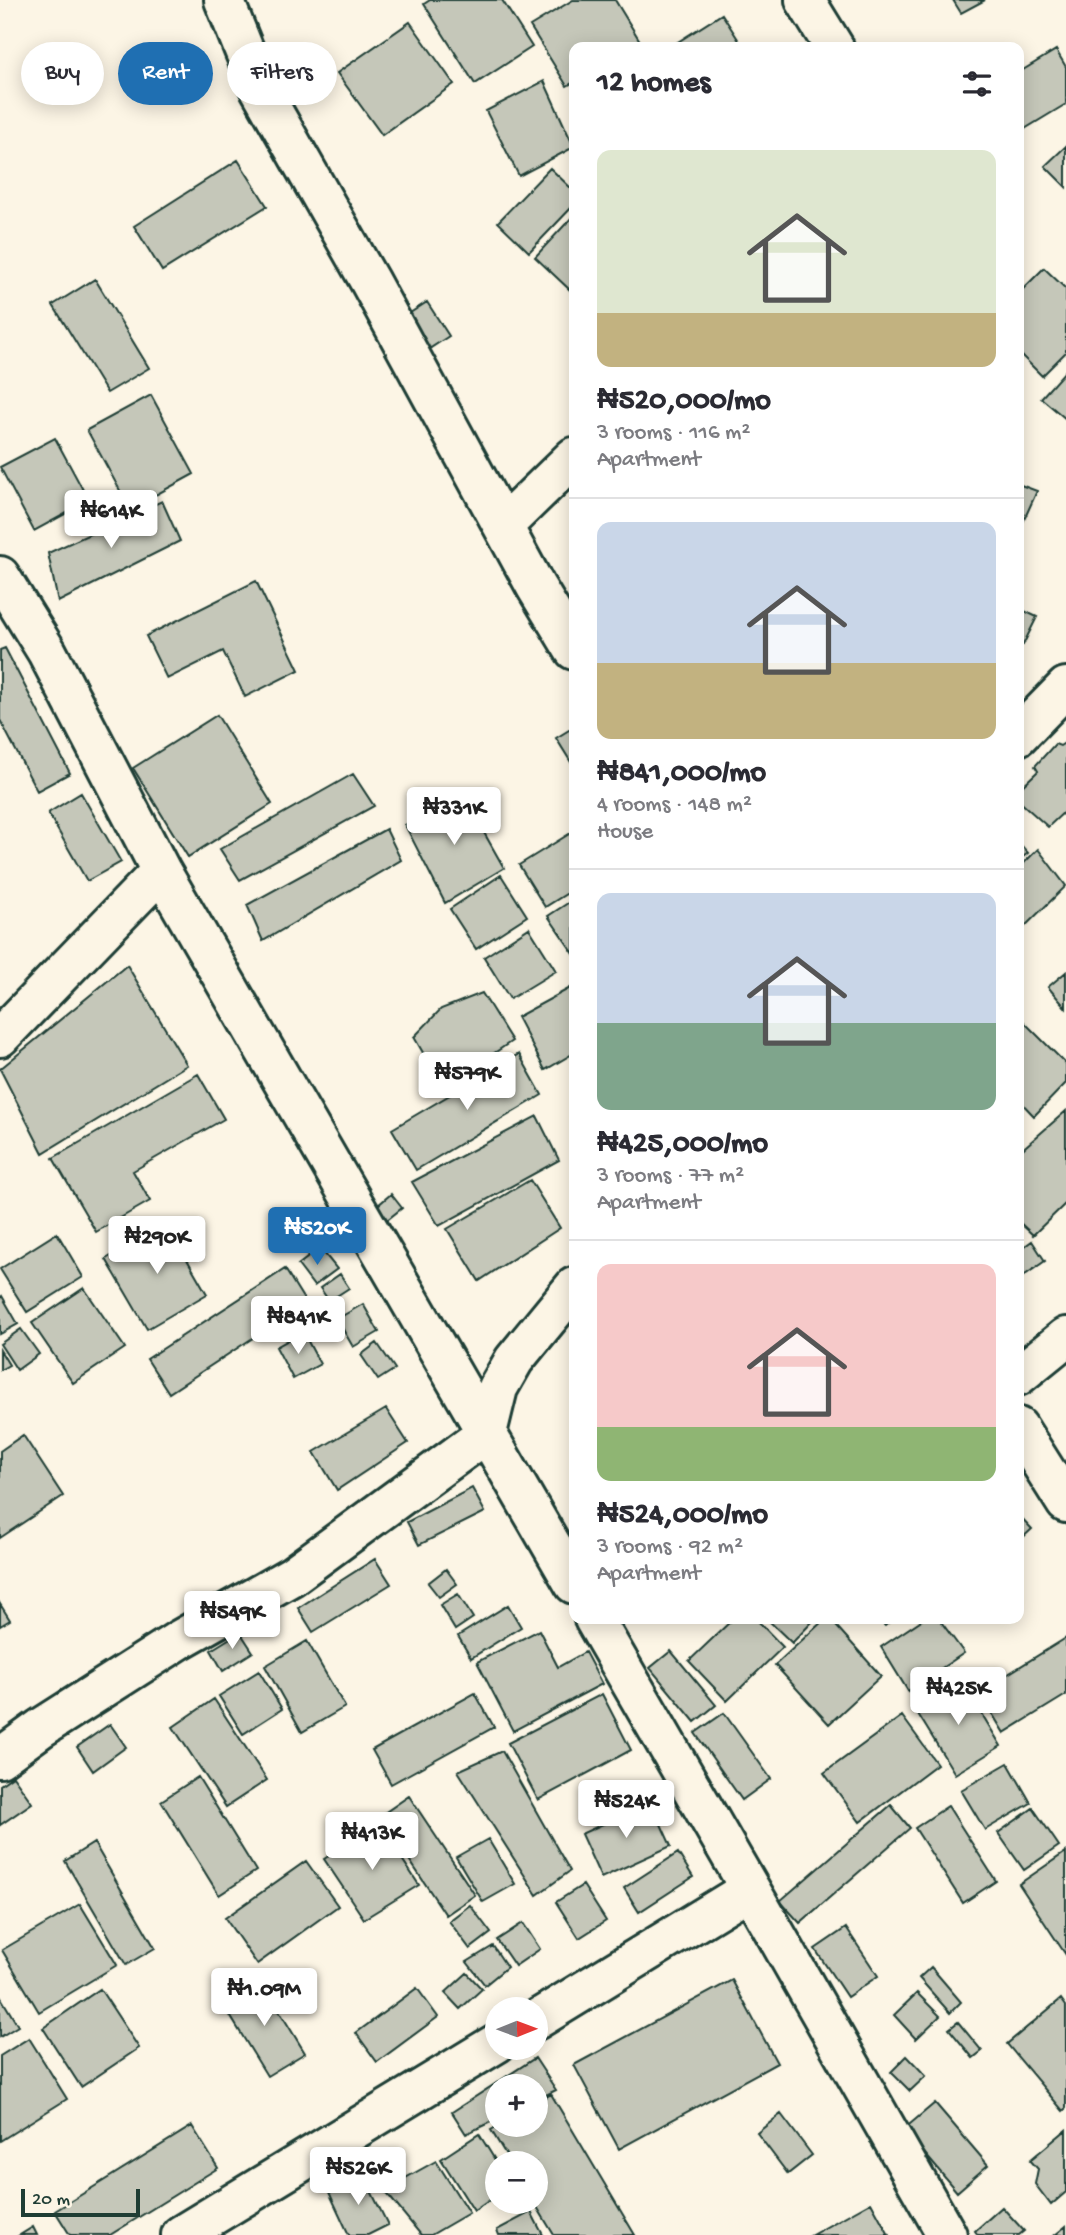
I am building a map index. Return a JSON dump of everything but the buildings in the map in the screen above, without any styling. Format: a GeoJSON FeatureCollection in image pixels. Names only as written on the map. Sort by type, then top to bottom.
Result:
{"type":"FeatureCollection","features":[{"type":"Feature","properties":{"kind":"street"},"geometry":{"type":"LineString","coordinates":[[224,0],[259,87],[569,641]]}},
{"type":"Feature","properties":{"kind":"street"},"geometry":{"type":"LineString","coordinates":[[805,0],[831,42]]}},
{"type":"Feature","properties":{"kind":"street"},"geometry":{"type":"LineString","coordinates":[[503,526],[569,462]]}},
{"type":"Feature","properties":{"kind":"street"},"geometry":{"type":"LineString","coordinates":[[0,576],[47,652],[161,871],[569,1575]]}},
{"type":"Feature","properties":{"kind":"street"},"geometry":{"type":"LineString","coordinates":[[1024,730],[1066,687]]}},
{"type":"Feature","properties":{"kind":"street"},"geometry":{"type":"LineString","coordinates":[[0,1037],[161,871]]}},
{"type":"Feature","properties":{"kind":"street"},"geometry":{"type":"LineString","coordinates":[[0,1758],[50,1721],[179,1640],[292,1576],[487,1433],[498,1388],[514,1360],[569,1293]]}},
{"type":"Feature","properties":{"kind":"street"},"geometry":{"type":"LineString","coordinates":[[1024,1371],[1066,1337]]}},
{"type":"Feature","properties":{"kind":"street"},"geometry":{"type":"LineString","coordinates":[[1024,1436],[1066,1503]]}},
{"type":"Feature","properties":{"kind":"street"},"geometry":{"type":"LineString","coordinates":[[597,1624],[947,2235]]}},
{"type":"Feature","properties":{"kind":"street"},"geometry":{"type":"LineString","coordinates":[[548,2013],[750,1889]]}},
{"type":"Feature","properties":{"kind":"street"},"geometry":{"type":"LineString","coordinates":[[181,2235],[485,2050]]}}]}
